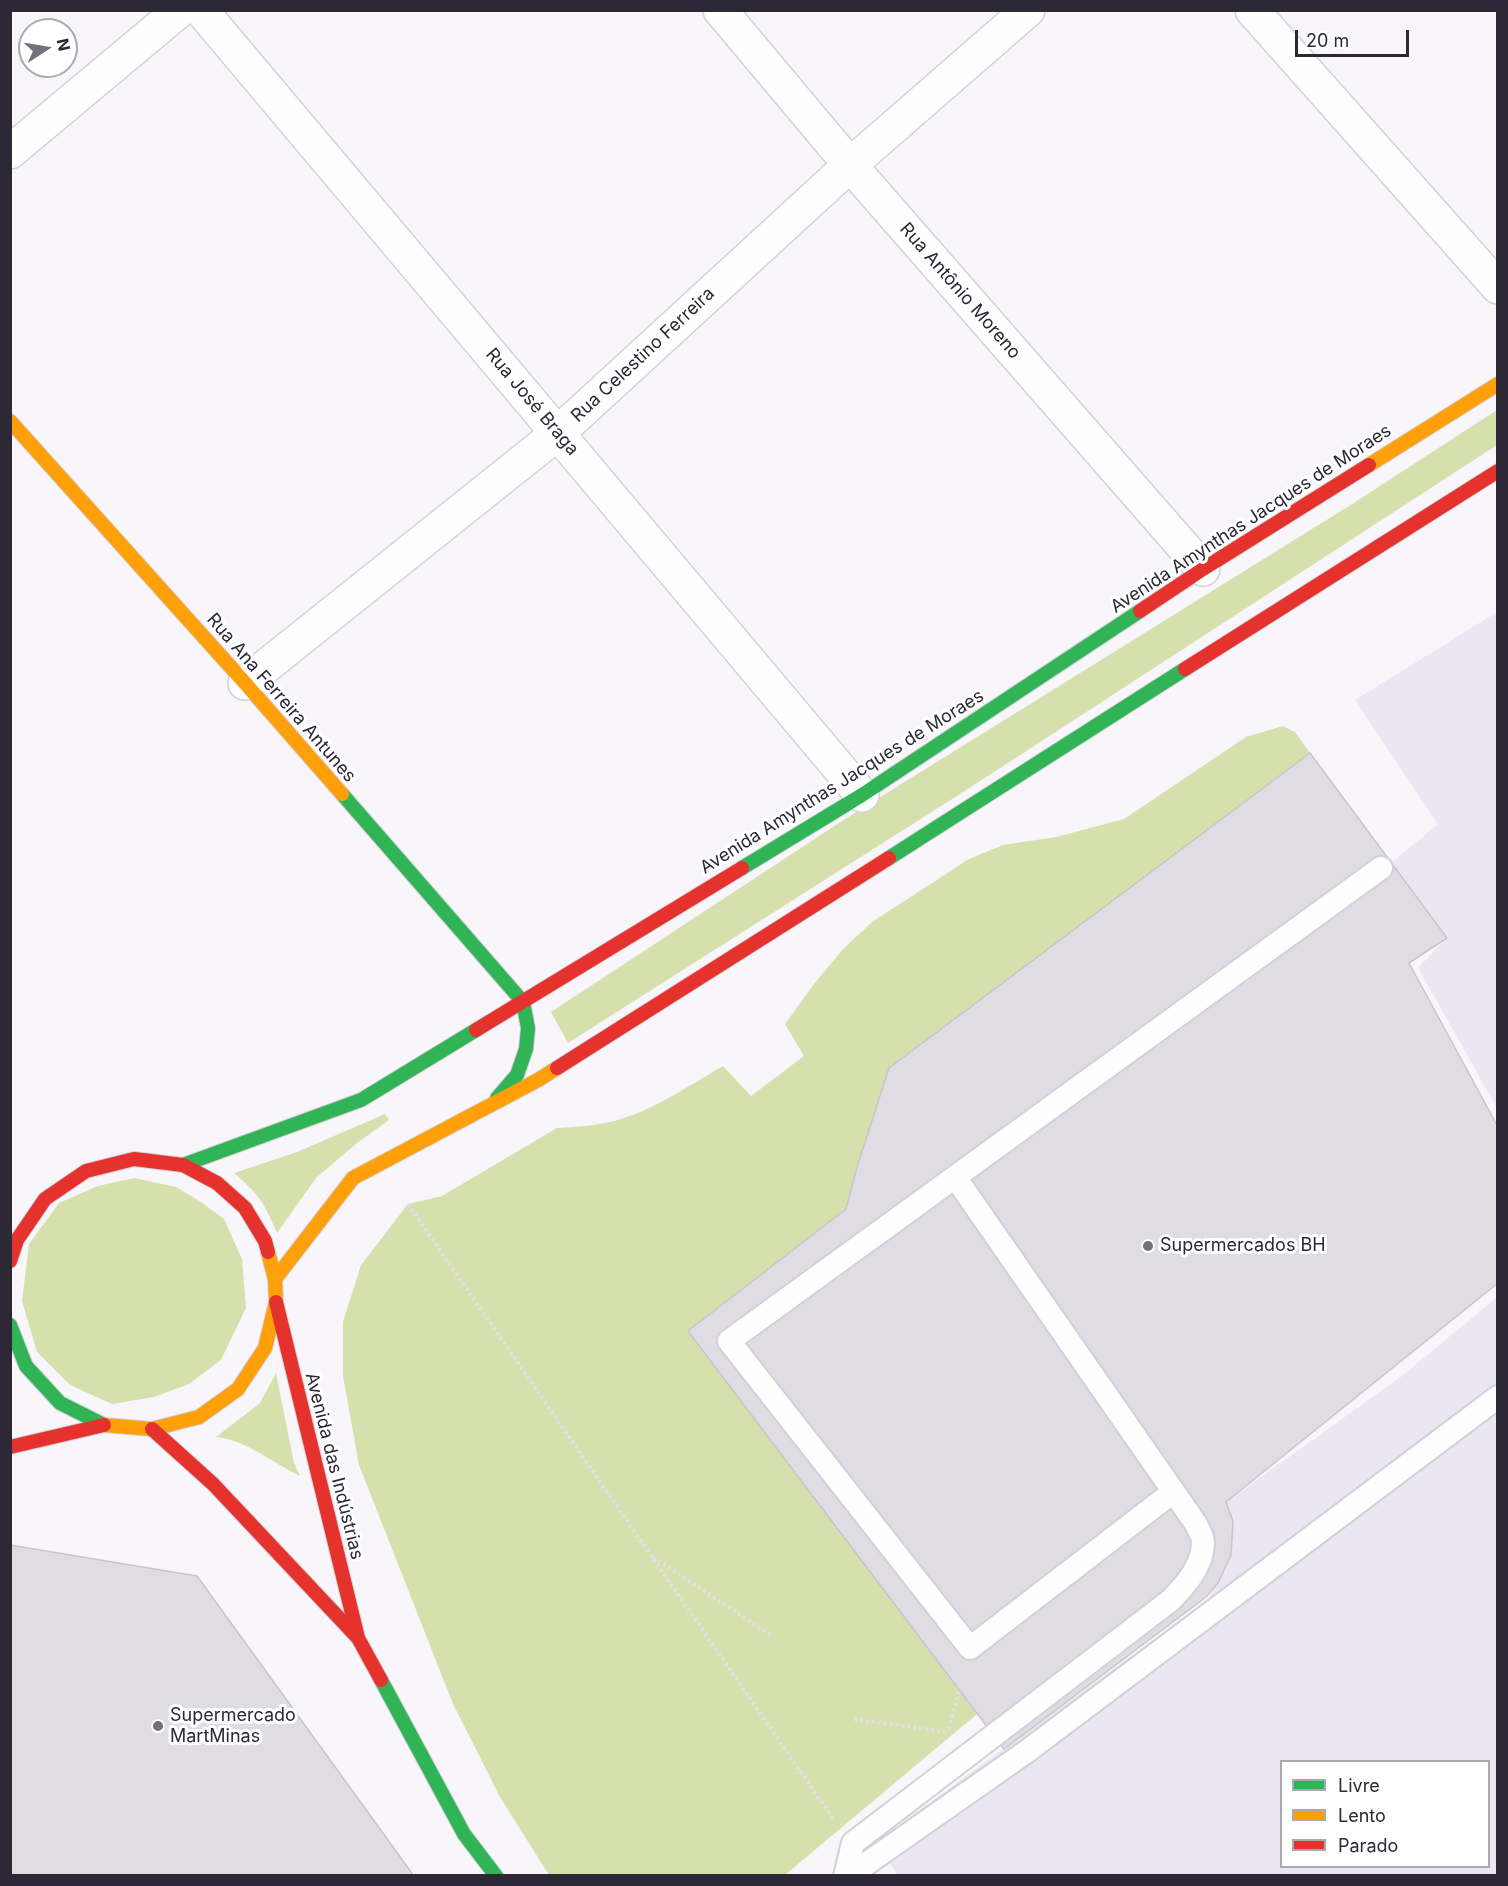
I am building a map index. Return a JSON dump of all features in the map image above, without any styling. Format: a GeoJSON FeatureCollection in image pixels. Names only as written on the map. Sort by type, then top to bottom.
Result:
{"type":"FeatureCollection","features":[{"type":"Feature","properties":{"kind":"main road","name":"Avenida Amynthas Jacques de Moraes"},"geometry":{"type":"LineString","coordinates":[[183,1166],[361,1100],[862,795],[1203,569],[1497,384]]}},
{"type":"Feature","properties":{"kind":"main road","name":"Rua Ana Ferreira Antunes"},"geometry":{"type":"LineString","coordinates":[[10,421],[244,683],[523,1002]]}},
{"type":"Feature","properties":{"kind":"main road"},"geometry":{"type":"LineString","coordinates":[[275,1279],[353,1178],[548,1074],[1497,471]]}},
{"type":"Feature","properties":{"kind":"main road"},"geometry":{"type":"LineString","coordinates":[[492,1104],[517,1075],[526,1049],[528,1028],[523,1002]]}},
{"type":"Feature","properties":{"kind":"main road"},"geometry":{"type":"LineString","coordinates":[[10,1447],[104,1425],[152,1429],[199,1417],[238,1389],[265,1348],[276,1302],[275,1279],[265,1241],[245,1208],[217,1183],[183,1166],[134,1159],[86,1171],[45,1199],[13,1247]]}},
{"type":"Feature","properties":{"kind":"main road","name":"Avenida das Indústrias"},"geometry":{"type":"LineString","coordinates":[[276,1302],[358,1638],[464,1834],[495,1875]]}},
{"type":"Feature","properties":{"kind":"main road"},"geometry":{"type":"LineString","coordinates":[[10,1325],[26,1366],[60,1402],[104,1425]]}},
{"type":"Feature","properties":{"kind":"main road","name":"Avenida das Indústrias"},"geometry":{"type":"LineString","coordinates":[[152,1429],[213,1484],[358,1638]]}},
{"type":"Feature","properties":{"kind":"street"},"geometry":{"type":"LineString","coordinates":[[10,152],[180,10]]}},
{"type":"Feature","properties":{"kind":"street","name":"Rua José Braga"},"geometry":{"type":"LineString","coordinates":[[201,10],[862,795]]}},
{"type":"Feature","properties":{"kind":"street","name":"Rua Antônio Moreno"},"geometry":{"type":"LineString","coordinates":[[720,10],[850,165],[1203,569]]}},
{"type":"Feature","properties":{"kind":"street","name":"Rua Celestino Ferreira"},"geometry":{"type":"LineString","coordinates":[[244,683],[558,433],[850,165],[1028,10]]}},
{"type":"Feature","properties":{"kind":"street"},"geometry":{"type":"LineString","coordinates":[[1252,10],[1497,287]]}},
{"type":"Feature","properties":{"kind":"lane"},"geometry":{"type":"LineString","coordinates":[[1173,1492],[969,1648],[729,1341],[1381,867]]}},
{"type":"Feature","properties":{"kind":"lane"},"geometry":{"type":"LineString","coordinates":[[847,1875],[853,1843],[1171,1600],[1188,1581],[1198,1565],[1203,1540],[1196,1524],[955,1177]]}},
{"type":"Feature","properties":{"kind":"lane"},"geometry":{"type":"LineString","coordinates":[[847,1875],[1026,1752],[1497,1397]]}},
{"type":"Feature","properties":{"kind":"path"},"geometry":{"type":"LineString","coordinates":[[408,1204],[835,1822],[853,1843]]}},
{"type":"Feature","properties":{"kind":"path"},"geometry":{"type":"LineString","coordinates":[[651,1555],[772,1636]]}},
{"type":"Feature","properties":{"kind":"path"},"geometry":{"type":"LineString","coordinates":[[938,1740],[948,1733],[969,1648]]}},
{"type":"Feature","properties":{"kind":"path"},"geometry":{"type":"LineString","coordinates":[[854,1719],[948,1733]]}},
{"type":"Feature","properties":{"kind":"shaded area"},"geometry":{"type":"Polygon","coordinates":[[[1497,612],[1497,1108],[1418,968],[1447,938],[1391,863],[1438,824],[1355,700],[1497,612]]]}},
{"type":"Feature","properties":{"kind":"shaded area"},"geometry":{"type":"Polygon","coordinates":[[[1497,1297],[1497,1875],[898,1875],[874,1843],[1208,1600],[1231,1555],[1233,1521],[1226,1502],[1402,1376],[1497,1297]]]}},
{"type":"Feature","properties":{"kind":"green space"},"geometry":{"type":"Polygon","coordinates":[[[1497,410],[1497,445],[971,787],[568,1043],[551,1012],[845,819],[1349,506],[1497,410]]]}},
{"type":"Feature","properties":{"kind":"green space"},"geometry":{"type":"Polygon","coordinates":[[[1283,726],[1295,732],[1310,753],[889,1068],[846,1209],[688,1331],[977,1714],[785,1875],[549,1875],[500,1797],[453,1704],[359,1465],[343,1376],[343,1322],[361,1265],[408,1204],[442,1196],[557,1128],[600,1124],[628,1117],[670,1097],[723,1066],[751,1096],[804,1056],[785,1024],[843,949],[872,922],[969,859],[1003,845],[1056,837],[1124,819],[1246,737],[1283,726]]]}},
{"type":"Feature","properties":{"kind":"green space"},"geometry":{"type":"Polygon","coordinates":[[[385,1114],[389,1120],[357,1143],[316,1178],[277,1233],[260,1200],[234,1173],[297,1152],[385,1114]]]}},
{"type":"Feature","properties":{"kind":"green space"},"geometry":{"type":"Polygon","coordinates":[[[134,1178],[176,1187],[224,1219],[242,1259],[246,1308],[221,1360],[189,1384],[154,1397],[112,1404],[70,1385],[37,1352],[22,1301],[29,1244],[59,1203],[98,1186],[134,1178]]]}},
{"type":"Feature","properties":{"kind":"green space"},"geometry":{"type":"Polygon","coordinates":[[[276,1373],[294,1463],[300,1476],[248,1447],[216,1437],[260,1403],[276,1373]]]}},
{"type":"Feature","properties":{"kind":"building","name":"Supermercados BH"},"geometry":{"type":"Polygon","coordinates":[[[1310,753],[1447,938],[1409,963],[1498,1127],[1498,1283],[1226,1502],[1233,1521],[1231,1555],[1218,1583],[1206,1597],[1004,1749],[688,1331],[846,1209],[889,1068],[1310,753]]]}},
{"type":"Feature","properties":{"kind":"building","name":"Supermercado MartMinas"},"geometry":{"type":"Polygon","coordinates":[[[10,1545],[197,1576],[414,1876],[10,1876],[10,1545]]]}},
{"type":"Feature","properties":{"kind":"traffic: fast"},"geometry":{"type":"LineString","coordinates":[[742,868],[862,795],[1140,611]]}},
{"type":"Feature","properties":{"kind":"traffic: fast"},"geometry":{"type":"LineString","coordinates":[[889,858],[1185,669]]}},
{"type":"Feature","properties":{"kind":"traffic: fast"},"geometry":{"type":"LineString","coordinates":[[342,794],[523,1002]]}},
{"type":"Feature","properties":{"kind":"traffic: fast"},"geometry":{"type":"LineString","coordinates":[[497,1098],[517,1075],[526,1049],[528,1028],[523,1002]]}},
{"type":"Feature","properties":{"kind":"traffic: fast"},"geometry":{"type":"LineString","coordinates":[[183,1165],[361,1100],[476,1030]]}},
{"type":"Feature","properties":{"kind":"traffic: fast"},"geometry":{"type":"LineString","coordinates":[[10,1325],[26,1366],[60,1403],[104,1425]]}},
{"type":"Feature","properties":{"kind":"traffic: fast"},"geometry":{"type":"LineString","coordinates":[[381,1680],[464,1834],[496,1876]]}},
{"type":"Feature","properties":{"kind":"traffic: slow"},"geometry":{"type":"LineString","coordinates":[[1369,465],[1498,384]]}},
{"type":"Feature","properties":{"kind":"traffic: slow"},"geometry":{"type":"LineString","coordinates":[[10,421],[342,794]]}},
{"type":"Feature","properties":{"kind":"traffic: slow"},"geometry":{"type":"LineString","coordinates":[[275,1279],[353,1178],[557,1068]]}},
{"type":"Feature","properties":{"kind":"traffic: slow"},"geometry":{"type":"LineString","coordinates":[[104,1425],[152,1429],[199,1417],[238,1389],[265,1348],[276,1302],[275,1279],[268,1252]]}},
{"type":"Feature","properties":{"kind":"traffic: jam"},"geometry":{"type":"LineString","coordinates":[[1140,611],[1369,465]]}},
{"type":"Feature","properties":{"kind":"traffic: jam"},"geometry":{"type":"LineString","coordinates":[[1185,669],[1498,471]]}},
{"type":"Feature","properties":{"kind":"traffic: jam"},"geometry":{"type":"LineString","coordinates":[[557,1068],[889,858]]}},
{"type":"Feature","properties":{"kind":"traffic: jam"},"geometry":{"type":"LineString","coordinates":[[476,1030],[742,868]]}},
{"type":"Feature","properties":{"kind":"traffic: jam"},"geometry":{"type":"LineString","coordinates":[[10,1261],[17,1240],[45,1199],[86,1171],[134,1159],[183,1165],[217,1183],[245,1208],[265,1241],[268,1252]]}},
{"type":"Feature","properties":{"kind":"traffic: jam"},"geometry":{"type":"LineString","coordinates":[[276,1302],[358,1638],[381,1680]]}},
{"type":"Feature","properties":{"kind":"traffic: jam"},"geometry":{"type":"LineString","coordinates":[[10,1447],[104,1425]]}},
{"type":"Feature","properties":{"kind":"traffic: jam"},"geometry":{"type":"LineString","coordinates":[[152,1429],[213,1484],[357,1637]]}},
{"type":"Feature","properties":{"kind":"place","name":"Supermercados BH"},"geometry":{"type":"Point","coordinates":[1148,1246]}},
{"type":"Feature","properties":{"kind":"place","name":"Supermercado MartMinas"},"geometry":{"type":"Point","coordinates":[158,1726]}}]}
